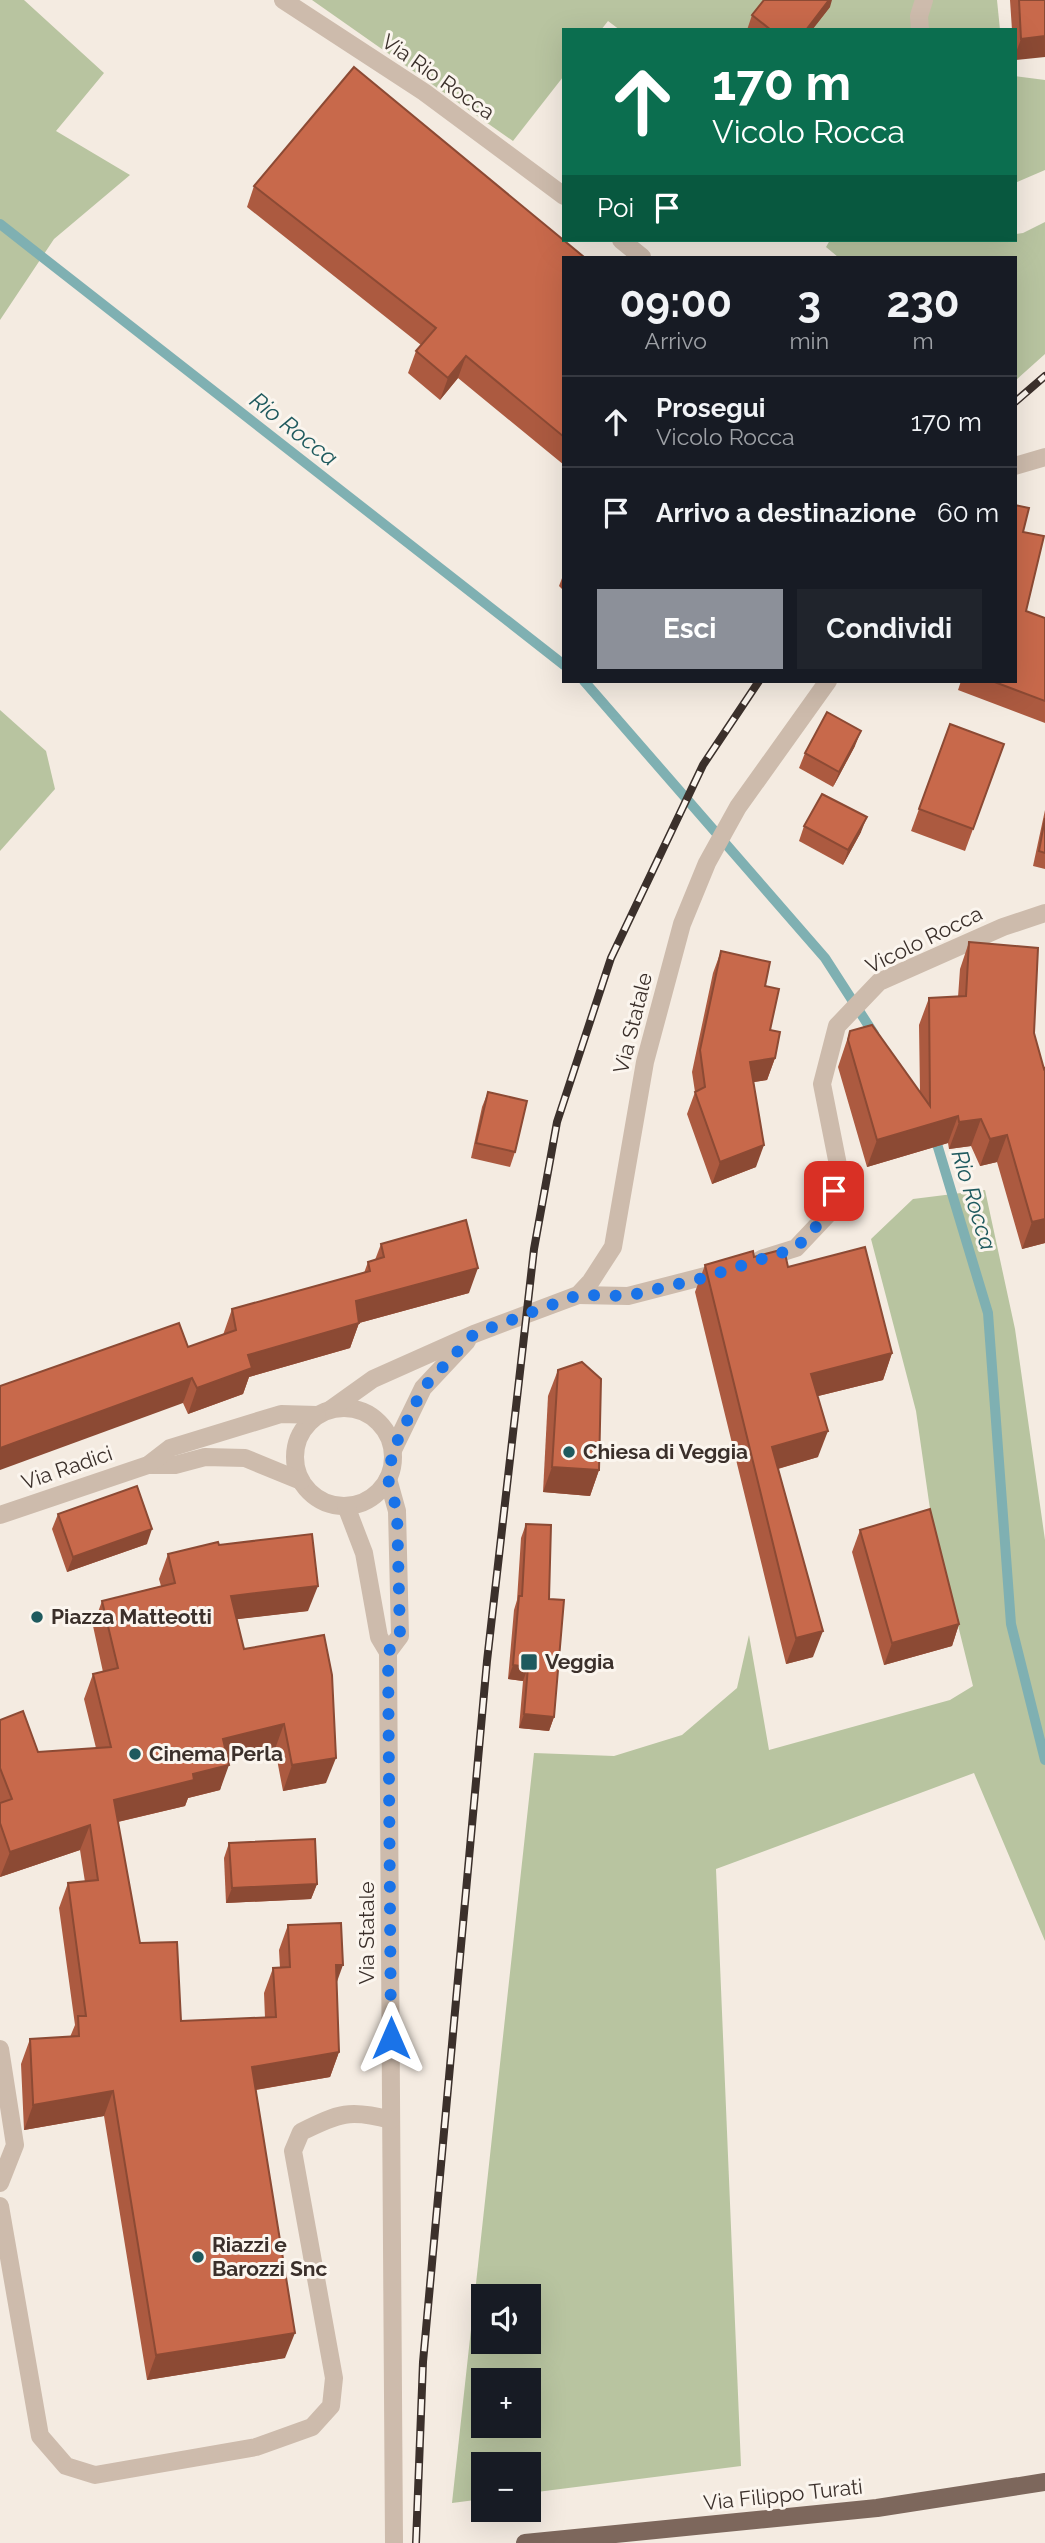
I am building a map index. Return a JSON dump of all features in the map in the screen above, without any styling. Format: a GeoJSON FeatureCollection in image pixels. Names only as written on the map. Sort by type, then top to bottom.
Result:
{"type":"FeatureCollection","features":[{"type":"Feature","properties":{"kind":"main road","name":"Via Filippo Turati"},"geometry":{"type":"LineString","coordinates":[[525,2543],[877,2508],[1045,2482]]}},
{"type":"Feature","properties":{"kind":"street","name":"Via Rio Rocca"},"geometry":{"type":"LineString","coordinates":[[283,0],[424,92],[562,195]]}},
{"type":"Feature","properties":{"kind":"street"},"geometry":{"type":"LineString","coordinates":[[920,28],[919,16],[924,0]]}},
{"type":"Feature","properties":{"kind":"street"},"geometry":{"type":"LineString","coordinates":[[623,242],[641,256]]}},
{"type":"Feature","properties":{"kind":"street"},"geometry":{"type":"LineString","coordinates":[[1017,465],[1045,457]]}},
{"type":"Feature","properties":{"kind":"street","name":"Via Statale"},"geometry":{"type":"LineString","coordinates":[[301,1482],[295,1467],[294,1452],[306,1424],[373,1379],[474,1334],[578,1295],[613,1247],[645,1062],[681,924],[707,863],[738,807],[827,683]]}},
{"type":"Feature","properties":{"kind":"street","name":"Vicolo Rocca"},"geometry":{"type":"LineString","coordinates":[[578,1295],[628,1296],[703,1278],[796,1248],[830,1212],[839,1170],[822,1084],[836,1026],[879,982],[1003,927],[1045,913]]}},
{"type":"Feature","properties":{"kind":"street","name":"Via Statale"},"geometry":{"type":"LineString","coordinates":[[388,1652],[400,1636],[397,1511],[388,1479],[393,1450],[423,1388],[474,1334]]}},
{"type":"Feature","properties":{"kind":"street"},"geometry":{"type":"LineString","coordinates":[[148,1465],[170,1448],[281,1414],[324,1412],[348,1407],[364,1411],[378,1421],[388,1434],[393,1450]]}},
{"type":"Feature","properties":{"kind":"street"},"geometry":{"type":"LineString","coordinates":[[148,1465],[175,1465],[205,1457],[245,1458],[301,1482],[320,1500],[346,1506],[370,1498],[388,1479]]}},
{"type":"Feature","properties":{"kind":"street","name":"Via Radici"},"geometry":{"type":"LineString","coordinates":[[0,1515],[148,1465]]}},
{"type":"Feature","properties":{"kind":"street","name":"Via Statale"},"geometry":{"type":"LineString","coordinates":[[346,1506],[364,1553],[379,1637],[388,1652],[394,2543]]}},
{"type":"Feature","properties":{"kind":"street"},"geometry":{"type":"LineString","coordinates":[[0,2049],[15,2145],[0,2183]]}},
{"type":"Feature","properties":{"kind":"street"},"geometry":{"type":"LineString","coordinates":[[0,2206],[40,2436],[66,2466],[95,2475],[256,2447],[312,2427],[331,2406],[334,2378],[293,2151],[301,2132],[339,2113],[363,2112],[391,2120]]}},
{"type":"Feature","properties":{"kind":"green space"},"geometry":{"type":"Polygon","coordinates":[[[0,0],[24,0],[104,73],[56,131],[130,175],[54,239],[0,320],[0,0]]]}},
{"type":"Feature","properties":{"kind":"green space"},"geometry":{"type":"Polygon","coordinates":[[[312,0],[997,0],[1000,28],[617,28],[608,21],[603,28],[562,28],[562,78],[513,141],[312,0]]]}},
{"type":"Feature","properties":{"kind":"green space"},"geometry":{"type":"Polygon","coordinates":[[[1017,76],[1045,80],[1045,170],[1017,182],[1017,76]]]}},
{"type":"Feature","properties":{"kind":"green space"},"geometry":{"type":"Polygon","coordinates":[[[1045,222],[1045,354],[1017,379],[1017,256],[837,256],[826,247],[829,242],[1017,242],[1017,234],[1045,222]]]}},
{"type":"Feature","properties":{"kind":"green space"},"geometry":{"type":"Polygon","coordinates":[[[0,710],[46,751],[55,789],[0,851],[0,710]]]}},
{"type":"Feature","properties":{"kind":"green space"},"geometry":{"type":"Polygon","coordinates":[[[985,1190],[1015,1329],[1045,1540],[1045,1941],[974,1773],[716,1869],[741,2466],[541,2491],[541,2452],[471,2452],[471,2501],[452,2503],[471,2329],[471,2354],[541,2354],[541,2284],[476,2284],[534,1753],[614,1756],[682,1735],[737,1688],[749,1635],[769,1750],[950,1700],[973,1686],[931,1516],[916,1411],[871,1239],[913,1199],[985,1190]]]}},
{"type":"Feature","properties":{"kind":"building"},"geometry":{"type":"Polygon","coordinates":[[[764,0],[829,0],[808,28],[768,28],[752,15],[764,0]]]}},
{"type":"Feature","properties":{"kind":"building"},"geometry":{"type":"Polygon","coordinates":[[[1019,0],[1045,0],[1045,36],[1021,39],[1019,0]]]}},
{"type":"Feature","properties":{"kind":"building"},"geometry":{"type":"Polygon","coordinates":[[[354,67],[562,239],[562,242],[566,242],[583,256],[562,256],[562,435],[466,356],[448,378],[416,351],[436,328],[254,186],[354,67]]]}},
{"type":"Feature","properties":{"kind":"building"},"geometry":{"type":"Polygon","coordinates":[[[1017,505],[1029,508],[1023,532],[1044,536],[1026,611],[1045,618],[1045,701],[997,683],[1017,683],[1017,505]]]}},
{"type":"Feature","properties":{"kind":"building"},"geometry":{"type":"Polygon","coordinates":[[[827,712],[861,731],[839,772],[805,753],[827,712]]]}},
{"type":"Feature","properties":{"kind":"building"},"geometry":{"type":"Polygon","coordinates":[[[950,724],[1004,744],[973,829],[919,809],[950,724]]]}},
{"type":"Feature","properties":{"kind":"building"},"geometry":{"type":"Polygon","coordinates":[[[822,794],[867,817],[848,850],[804,826],[822,794]]]}},
{"type":"Feature","properties":{"kind":"building"},"geometry":{"type":"Polygon","coordinates":[[[1045,818],[1045,853],[1039,851],[1045,818]]]}},
{"type":"Feature","properties":{"kind":"building"},"geometry":{"type":"Polygon","coordinates":[[[969,942],[1038,948],[1034,1033],[1045,1068],[1045,1219],[1032,1222],[1007,1135],[990,1139],[981,1119],[959,1122],[958,1116],[877,1140],[848,1040],[850,1031],[872,1025],[930,1106],[929,998],[966,996],[969,942]]]}},
{"type":"Feature","properties":{"kind":"building"},"geometry":{"type":"Polygon","coordinates":[[[721,951],[770,962],[765,986],[779,989],[770,1030],[780,1032],[775,1058],[750,1062],[764,1145],[720,1162],[695,1092],[705,1087],[700,1050],[721,951]]]}},
{"type":"Feature","properties":{"kind":"building"},"geometry":{"type":"Polygon","coordinates":[[[488,1092],[527,1101],[515,1152],[476,1143],[488,1092]]]}},
{"type":"Feature","properties":{"kind":"building"},"geometry":{"type":"Polygon","coordinates":[[[466,1220],[478,1268],[356,1301],[359,1323],[248,1355],[252,1368],[197,1388],[192,1378],[0,1448],[0,1386],[179,1323],[188,1347],[236,1330],[232,1309],[370,1271],[368,1262],[384,1257],[381,1244],[466,1220]]]}},
{"type":"Feature","properties":{"kind":"building"},"geometry":{"type":"Polygon","coordinates":[[[865,1247],[892,1353],[811,1374],[828,1431],[772,1447],[823,1631],[796,1638],[705,1265],[753,1251],[754,1257],[784,1249],[788,1267],[865,1247]]]}},
{"type":"Feature","properties":{"kind":"building"},"geometry":{"type":"Polygon","coordinates":[[[582,1362],[601,1379],[599,1470],[552,1467],[558,1370],[582,1362]]]}},
{"type":"Feature","properties":{"kind":"building"},"geometry":{"type":"Polygon","coordinates":[[[137,1486],[152,1529],[73,1557],[58,1514],[137,1486]]]}},
{"type":"Feature","properties":{"kind":"building"},"geometry":{"type":"Polygon","coordinates":[[[930,1509],[959,1624],[892,1643],[860,1530],[930,1509]]]}},
{"type":"Feature","properties":{"kind":"building"},"geometry":{"type":"Polygon","coordinates":[[[526,1524],[551,1525],[549,1599],[564,1600],[554,1717],[524,1714],[528,1667],[513,1665],[519,1596],[522,1596],[526,1524]]]}},
{"type":"Feature","properties":{"kind":"building"},"geometry":{"type":"Polygon","coordinates":[[[312,1534],[318,1586],[231,1596],[244,1649],[324,1635],[332,1675],[336,1758],[292,1765],[284,1724],[223,1739],[229,1765],[193,1774],[194,1780],[114,1800],[140,1943],[177,1942],[181,2021],[276,2017],[273,1968],[290,1967],[288,1925],[341,1923],[343,1965],[336,1965],[339,2052],[252,2067],[295,2333],[156,2355],[113,2091],[33,2105],[30,2039],[79,2036],[78,2016],[86,2016],[68,1883],[98,1880],[90,1825],[10,1852],[0,1823],[0,1803],[12,1799],[0,1768],[0,1720],[23,1711],[38,1752],[111,1747],[93,1674],[118,1668],[102,1601],[175,1583],[168,1554],[218,1542],[219,1545],[312,1534]]]}},
{"type":"Feature","properties":{"kind":"building"},"geometry":{"type":"Polygon","coordinates":[[[315,1839],[317,1884],[232,1888],[229,1843],[315,1839]]]}},
{"type":"Feature","properties":{"kind":"waterway","name":"Rio Rocca"},"geometry":{"type":"LineString","coordinates":[[0,224],[562,663]]}},
{"type":"Feature","properties":{"kind":"waterway","name":"Rio Rocca"},"geometry":{"type":"LineString","coordinates":[[586,683],[825,958],[874,1034]]}},
{"type":"Feature","properties":{"kind":"waterway","name":"Rio Rocca"},"geometry":{"type":"LineString","coordinates":[[934,1134],[988,1313],[1011,1624],[1045,1760]]}},
{"type":"Feature","properties":{"kind":"railway"},"geometry":{"type":"LineString","coordinates":[[1017,400],[1045,376]]}},
{"type":"Feature","properties":{"kind":"railway"},"geometry":{"type":"LineString","coordinates":[[416,2543],[423,2362],[487,1661],[534,1249],[557,1122],[611,958],[703,765],[758,683]]}},
{"type":"Feature","properties":{"kind":"place","name":"Chiesa di Veggia"},"geometry":{"type":"Point","coordinates":[569,1452]}},
{"type":"Feature","properties":{"kind":"place","name":"Piazza Matteotti"},"geometry":{"type":"Point","coordinates":[37,1617]}},
{"type":"Feature","properties":{"kind":"place","name":"Veggia"},"geometry":{"type":"Point","coordinates":[529,1662]}},
{"type":"Feature","properties":{"kind":"place","name":"Cinema Perla"},"geometry":{"type":"Point","coordinates":[135,1754]}},
{"type":"Feature","properties":{"kind":"place","name":"Riazzi e Barozzi Snc"},"geometry":{"type":"Point","coordinates":[198,2257]}},
{"type":"Feature","properties":{"kind":"route"},"geometry":{"type":"LineString","coordinates":[[391,2038],[388,1652],[400,1636],[397,1511],[388,1479],[393,1450],[423,1388],[474,1334],[578,1295],[628,1296],[703,1278],[796,1248],[830,1212],[834,1191]]}}]}
